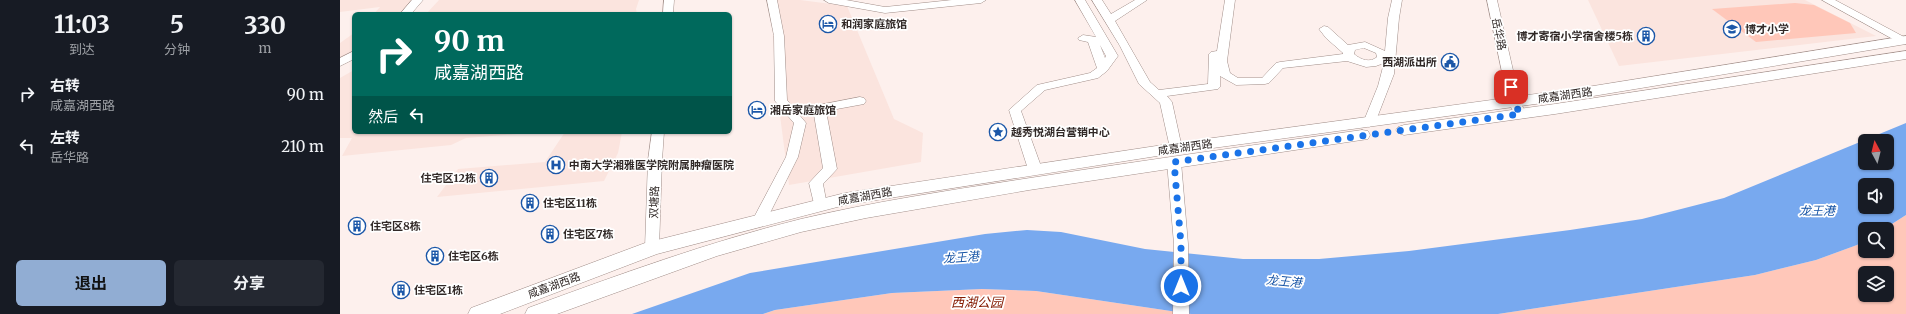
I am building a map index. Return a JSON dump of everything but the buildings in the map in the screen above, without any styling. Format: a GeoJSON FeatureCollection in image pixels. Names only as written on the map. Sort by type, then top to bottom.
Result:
{"type":"FeatureCollection","features":[{"type":"Feature","properties":{"kind":"main road","name":"咸嘉湖西路"},"geometry":{"type":"LineString","coordinates":[[478,314],[526,294],[652,248],[845,198],[1035,169],[1175,155],[1517,108],[1905,45]]}},
{"type":"Feature","properties":{"kind":"main road","name":"咸嘉湖西路"},"geometry":{"type":"LineString","coordinates":[[535,314],[697,256],[769,234],[838,217],[1175,155],[1369,123],[1517,108]]}},
{"type":"Feature","properties":{"kind":"street"},"geometry":{"type":"LineString","coordinates":[[407,12],[418,0]]}},
{"type":"Feature","properties":{"kind":"street"},"geometry":{"type":"LineString","coordinates":[[668,12],[669,0]]}},
{"type":"Feature","properties":{"kind":"street"},"geometry":{"type":"LineString","coordinates":[[759,221],[792,157],[800,123],[781,101],[778,36],[772,0]]}},
{"type":"Feature","properties":{"kind":"street"},"geometry":{"type":"LineString","coordinates":[[829,0],[880,6],[885,10],[981,0]]}},
{"type":"Feature","properties":{"kind":"street"},"geometry":{"type":"LineString","coordinates":[[1035,169],[1015,110],[1041,87],[1094,76],[1103,69],[1112,56],[1080,0]]}},
{"type":"Feature","properties":{"kind":"street"},"geometry":{"type":"LineString","coordinates":[[1098,0],[1145,84],[1166,102],[1175,155],[1181,244],[1181,314]]}},
{"type":"Feature","properties":{"kind":"street"},"geometry":{"type":"LineString","coordinates":[[1109,20],[1142,0]]}},
{"type":"Feature","properties":{"kind":"street"},"geometry":{"type":"LineString","coordinates":[[1157,94],[1214,87],[1216,52],[1222,0]]}},
{"type":"Feature","properties":{"kind":"street"},"geometry":{"type":"LineString","coordinates":[[1230,0],[1221,61],[1225,75],[1236,82],[1265,81],[1280,65],[1349,54],[1324,29]]}},
{"type":"Feature","properties":{"kind":"street"},"geometry":{"type":"LineString","coordinates":[[1369,123],[1388,74],[1394,11],[1397,0]]}},
{"type":"Feature","properties":{"kind":"street","name":"岳华路"},"geometry":{"type":"LineString","coordinates":[[1492,0],[1517,108]]}},
{"type":"Feature","properties":{"kind":"street"},"geometry":{"type":"LineString","coordinates":[[1827,0],[1905,45]]}},
{"type":"Feature","properties":{"kind":"street"},"geometry":{"type":"LineString","coordinates":[[1083,38],[1093,40],[1103,69]]}},
{"type":"Feature","properties":{"kind":"street"},"geometry":{"type":"LineString","coordinates":[[340,63],[352,55]]}},
{"type":"Feature","properties":{"kind":"street"},"geometry":{"type":"LineString","coordinates":[[820,205],[816,183],[830,169],[819,109],[860,101]]}},
{"type":"Feature","properties":{"kind":"street","name":"双塘路"},"geometry":{"type":"LineString","coordinates":[[652,248],[655,160],[658,134]]}},
{"type":"Feature","properties":{"kind":"shaded area"},"geometry":{"type":"Polygon","coordinates":[[[340,0],[416,0],[407,12],[376,12],[380,7],[340,12],[340,0]]]}},
{"type":"Feature","properties":{"kind":"shaded area"},"geometry":{"type":"Polygon","coordinates":[[[439,0],[639,0],[637,12],[428,12],[439,0]]]}},
{"type":"Feature","properties":{"kind":"shaded area"},"geometry":{"type":"Polygon","coordinates":[[[776,0],[800,0],[847,6],[894,119],[923,133],[921,162],[789,185],[777,92],[776,0]]]}},
{"type":"Feature","properties":{"kind":"shaded area","name":"博才小学"},"geometry":{"type":"Polygon","coordinates":[[[1588,0],[1805,0],[1876,36],[1619,66],[1588,0]]]}},
{"type":"Feature","properties":{"kind":"shaded area"},"geometry":{"type":"Polygon","coordinates":[[[352,34],[352,54],[340,62],[340,43],[352,34]]]}},
{"type":"Feature","properties":{"kind":"shaded area"},"geometry":{"type":"Polygon","coordinates":[[[352,71],[352,134],[517,134],[466,138],[451,145],[342,156],[352,138],[340,138],[340,78],[352,71]]]}},
{"type":"Feature","properties":{"kind":"shaded area","name":"中南大学湘雅医学院附属肿瘤医院"},"geometry":{"type":"Polygon","coordinates":[[[564,134],[622,134],[618,153],[604,181],[437,197],[458,169],[545,162],[564,134]]]}},
{"type":"Feature","properties":{"kind":"green space"},"geometry":{"type":"Polygon","coordinates":[[[1795,3],[1814,5],[1850,23],[1856,33],[1756,42],[1712,9],[1795,3]]]}},
{"type":"Feature","properties":{"kind":"green space"},"geometry":{"type":"Polygon","coordinates":[[[1906,215],[1906,314],[1498,314],[1755,275],[1816,260],[1857,245],[1858,258],[1894,258],[1894,223],[1906,215]]]}},
{"type":"Feature","properties":{"kind":"green space","name":"西湖公园"},"geometry":{"type":"Polygon","coordinates":[[[982,289],[1036,291],[1191,314],[763,314],[775,310],[892,293],[982,289]]]}},
{"type":"Feature","properties":{"kind":"water","name":"龙王港"},"geometry":{"type":"Polygon","coordinates":[[[1906,123],[1906,215],[1894,223],[1858,222],[1857,245],[1816,260],[1755,275],[1498,314],[1191,314],[1036,291],[982,289],[892,293],[775,310],[763,314],[632,314],[750,273],[985,234],[1027,230],[1061,232],[1145,249],[1243,259],[1319,259],[1409,251],[1642,219],[1724,198],[1858,143],[1858,170],[1894,170],[1894,134],[1879,134],[1906,123]]]}},
{"type":"Feature","properties":{"kind":"place","name":"和润家庭旅馆"},"geometry":{"type":"Point","coordinates":[828,24]}},
{"type":"Feature","properties":{"kind":"place","name":"博才小学"},"geometry":{"type":"Point","coordinates":[1732,29]}},
{"type":"Feature","properties":{"kind":"place","name":"博才寄宿小学宿舍楼5栋"},"geometry":{"type":"Point","coordinates":[1646,36]}},
{"type":"Feature","properties":{"kind":"place","name":"西湖派出所"},"geometry":{"type":"Point","coordinates":[1450,62]}},
{"type":"Feature","properties":{"kind":"place","name":"湘岳家庭旅馆"},"geometry":{"type":"Point","coordinates":[757,110]}},
{"type":"Feature","properties":{"kind":"place","name":"越秀悦湖台营销中心"},"geometry":{"type":"Point","coordinates":[998,132]}},
{"type":"Feature","properties":{"kind":"place","name":"中南大学湘雅医学院附属肿瘤医院"},"geometry":{"type":"Point","coordinates":[556,165]}},
{"type":"Feature","properties":{"kind":"place","name":"住宅区12栋"},"geometry":{"type":"Point","coordinates":[489,178]}},
{"type":"Feature","properties":{"kind":"place","name":"住宅区11栋"},"geometry":{"type":"Point","coordinates":[530,203]}},
{"type":"Feature","properties":{"kind":"place","name":"住宅区8栋"},"geometry":{"type":"Point","coordinates":[357,226]}},
{"type":"Feature","properties":{"kind":"place","name":"住宅区7栋"},"geometry":{"type":"Point","coordinates":[550,234]}},
{"type":"Feature","properties":{"kind":"place","name":"住宅区6栋"},"geometry":{"type":"Point","coordinates":[435,256]}},
{"type":"Feature","properties":{"kind":"place","name":"住宅区1栋"},"geometry":{"type":"Point","coordinates":[401,290]}},
{"type":"Feature","properties":{"kind":"route"},"geometry":{"type":"LineString","coordinates":[[1181,286],[1181,244],[1174,162],[1520,114],[1514,102],[1511,87]]}}]}
